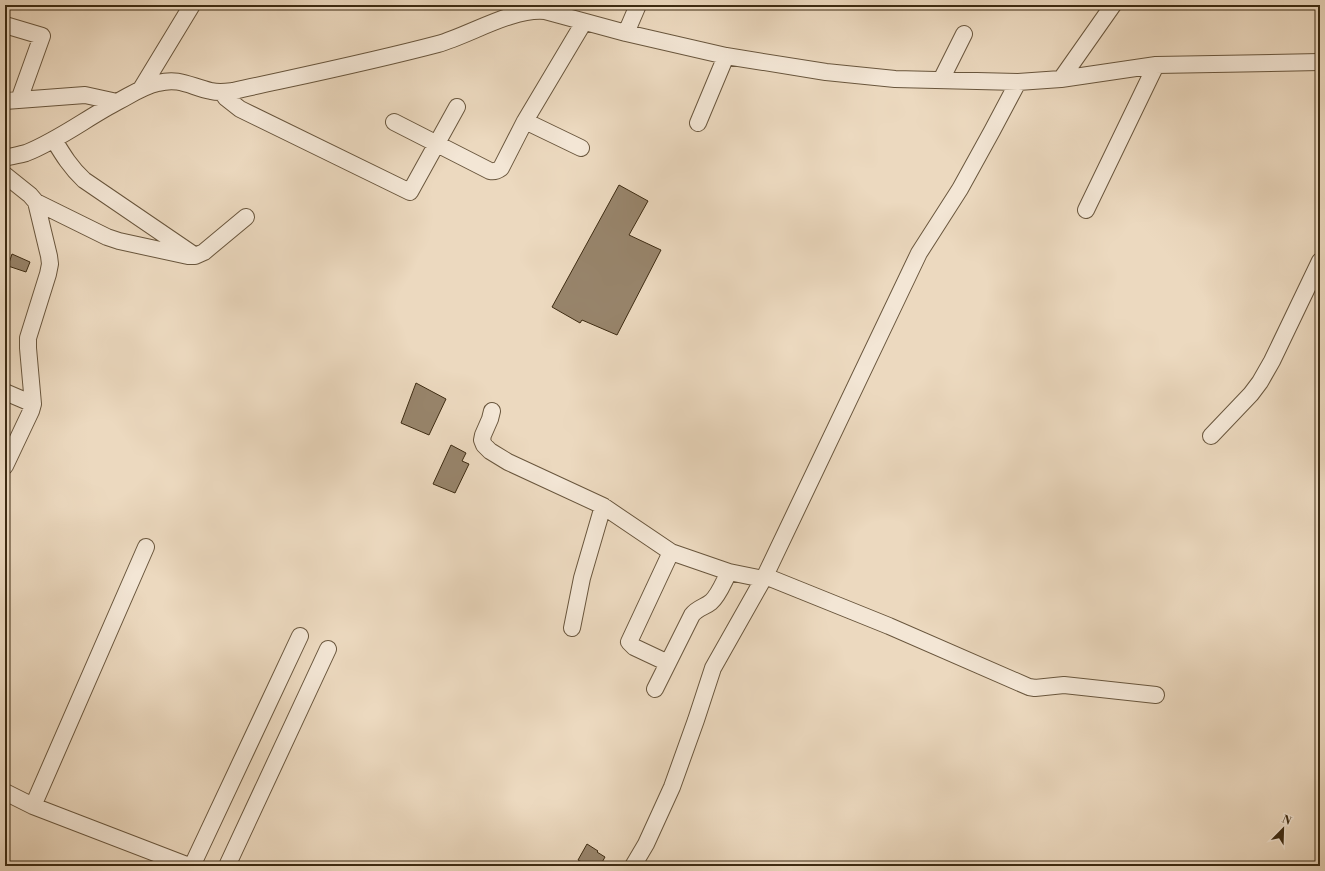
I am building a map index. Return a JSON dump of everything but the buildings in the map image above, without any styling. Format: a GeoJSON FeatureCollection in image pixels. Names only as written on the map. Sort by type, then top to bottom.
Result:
{"type":"FeatureCollection","features":[{"type":"Feature","properties":{"kind":"street"},"geometry":{"type":"LineString","coordinates":[[141,89],[192,5]]}},
{"type":"Feature","properties":{"kind":"street"},"geometry":{"type":"LineString","coordinates":[[626,33],[638,5]]}},
{"type":"Feature","properties":{"kind":"street"},"geometry":{"type":"LineString","coordinates":[[1061,79],[1113,5]]}},
{"type":"Feature","properties":{"kind":"street"},"geometry":{"type":"LineString","coordinates":[[5,158],[25,153],[54,140],[117,102],[141,89],[157,83],[171,80],[181,81],[211,91],[222,92],[352,64],[439,43],[510,17],[528,8],[626,33],[726,56],[834,72],[895,79],[1018,82],[1061,79],[1156,65],[1320,62]]}},
{"type":"Feature","properties":{"kind":"street"},"geometry":{"type":"LineString","coordinates":[[394,122],[490,171],[497,171],[584,22]]}},
{"type":"Feature","properties":{"kind":"street"},"geometry":{"type":"LineString","coordinates":[[5,25],[42,36],[12,101],[85,95],[117,102]]}},
{"type":"Feature","properties":{"kind":"street"},"geometry":{"type":"LineString","coordinates":[[941,80],[964,34]]}},
{"type":"Feature","properties":{"kind":"street"},"geometry":{"type":"LineString","coordinates":[[698,123],[726,56]]}},
{"type":"Feature","properties":{"kind":"street"},"geometry":{"type":"LineString","coordinates":[[1086,210],[1156,65]]}},
{"type":"Feature","properties":{"kind":"street"},"geometry":{"type":"LineString","coordinates":[[633,866],[646,844],[672,787],[713,668],[764,577],[919,253],[960,189],[1018,82]]}},
{"type":"Feature","properties":{"kind":"street"},"geometry":{"type":"LineString","coordinates":[[222,92],[226,98],[240,109],[410,192],[457,107]]}},
{"type":"Feature","properties":{"kind":"street"},"geometry":{"type":"LineString","coordinates":[[525,121],[581,148]]}},
{"type":"Feature","properties":{"kind":"street"},"geometry":{"type":"LineString","coordinates":[[54,140],[74,171],[84,180],[196,256]]}},
{"type":"Feature","properties":{"kind":"street"},"geometry":{"type":"LineString","coordinates":[[5,175],[30,195],[36,202],[50,264],[28,338],[33,404],[28,420],[5,466]]}},
{"type":"Feature","properties":{"kind":"street"},"geometry":{"type":"LineString","coordinates":[[36,202],[107,237],[173,254],[196,256],[204,252],[246,217]]}},
{"type":"Feature","properties":{"kind":"street"},"geometry":{"type":"LineString","coordinates":[[1210,436],[1251,394],[1260,382],[1272,361],[1320,261]]}},
{"type":"Feature","properties":{"kind":"street"},"geometry":{"type":"LineString","coordinates":[[5,392],[33,404]]}},
{"type":"Feature","properties":{"kind":"street"},"geometry":{"type":"LineString","coordinates":[[492,411],[482,440],[484,445],[490,451],[534,475],[585,496],[604,506],[671,552],[730,572],[764,577],[889,626],[1029,687],[1035,688],[1064,685],[1156,695]]}},
{"type":"Feature","properties":{"kind":"street"},"geometry":{"type":"LineString","coordinates":[[572,628],[582,578],[604,506]]}},
{"type":"Feature","properties":{"kind":"street"},"geometry":{"type":"LineString","coordinates":[[33,806],[146,547]]}},
{"type":"Feature","properties":{"kind":"street"},"geometry":{"type":"LineString","coordinates":[[668,663],[634,647],[629,642],[671,552]]}},
{"type":"Feature","properties":{"kind":"street"},"geometry":{"type":"LineString","coordinates":[[655,689],[692,614],[695,610],[710,603],[714,599],[730,572]]}},
{"type":"Feature","properties":{"kind":"street"},"geometry":{"type":"LineString","coordinates":[[192,866],[300,636]]}},
{"type":"Feature","properties":{"kind":"street"},"geometry":{"type":"LineString","coordinates":[[227,866],[328,649]]}},
{"type":"Feature","properties":{"kind":"street"},"geometry":{"type":"LineString","coordinates":[[5,792],[33,806],[189,866]]}}]}
